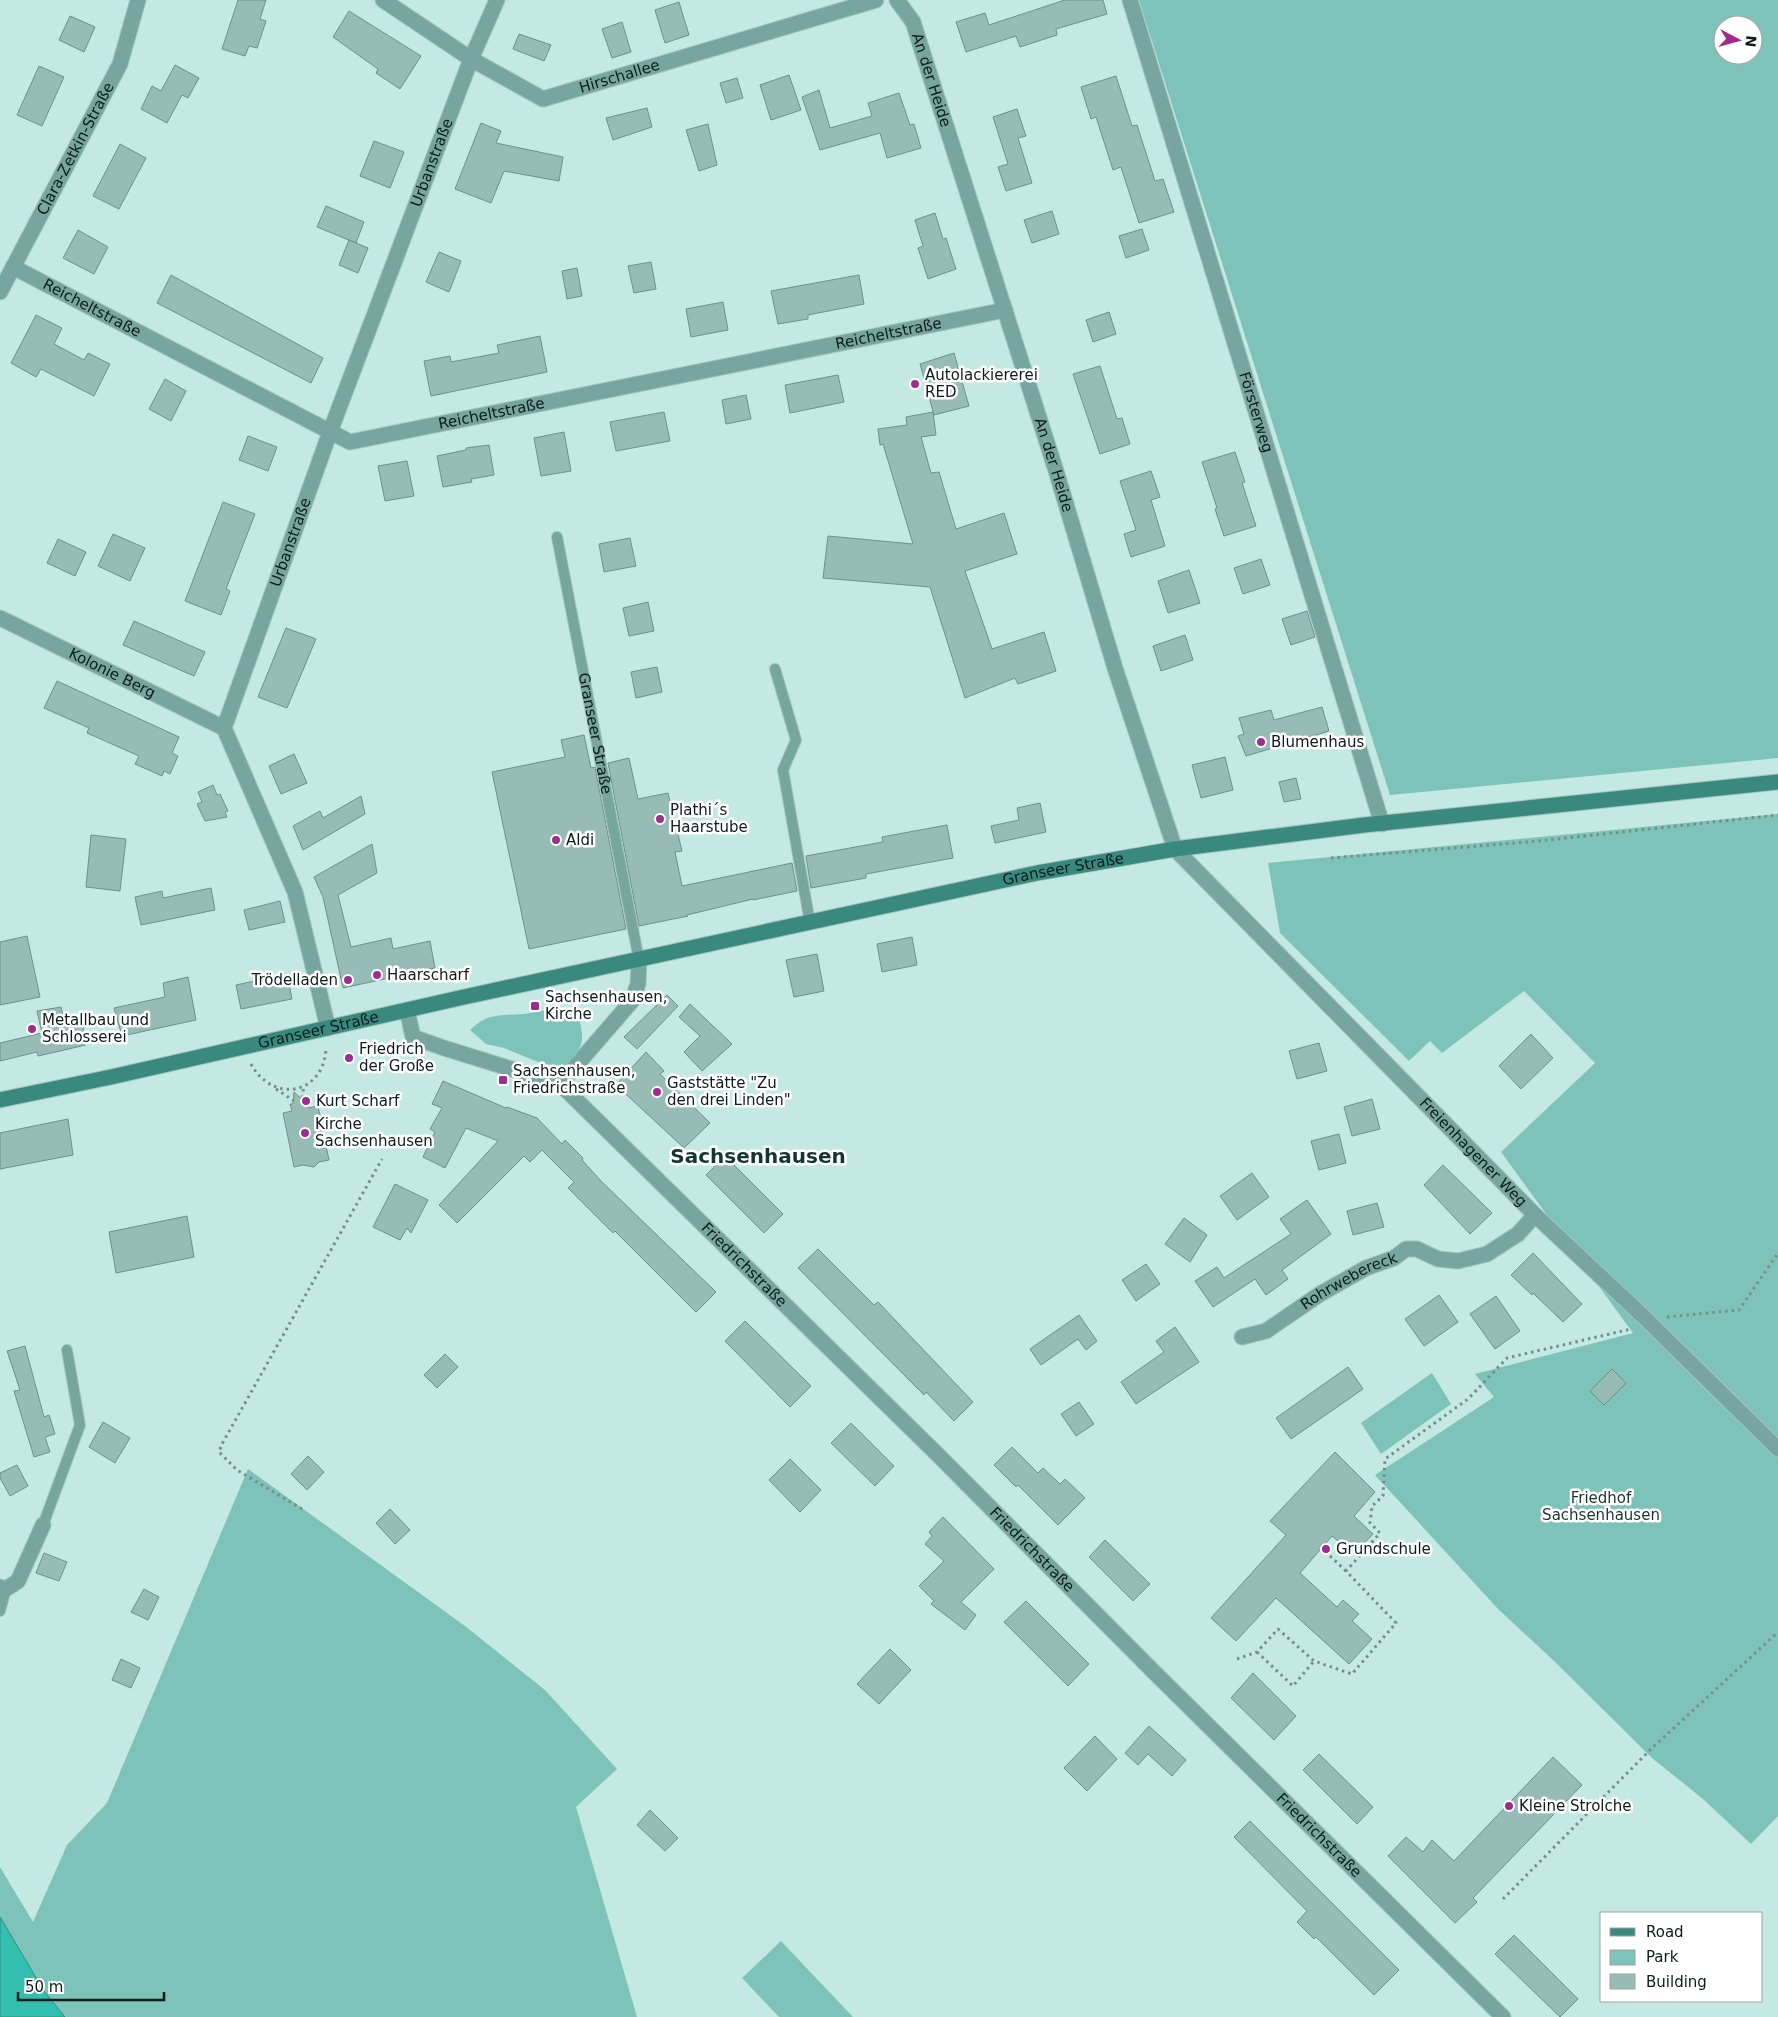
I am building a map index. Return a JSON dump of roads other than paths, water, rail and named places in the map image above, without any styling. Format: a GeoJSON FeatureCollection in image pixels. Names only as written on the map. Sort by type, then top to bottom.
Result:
{"type":"FeatureCollection","features":[{"type":"Feature","properties":{"kind":"main road","name":"Granseer Straße"},"geometry":{"type":"LineString","coordinates":[[0,1100],[1037,873],[1175,849],[1493,811],[1778,782]]}},
{"type":"Feature","properties":{"kind":"street","name":"Clara-Zetkin-Straße"},"geometry":{"type":"LineString","coordinates":[[0,292],[120,64],[138,0]]}},
{"type":"Feature","properties":{"kind":"street","name":"Hirschallee"},"geometry":{"type":"LineString","coordinates":[[383,0],[471,59],[543,99],[876,0]]}},
{"type":"Feature","properties":{"kind":"street","name":"Urbanstraße"},"geometry":{"type":"LineString","coordinates":[[224,728],[330,432],[471,59],[497,0]]}},
{"type":"Feature","properties":{"kind":"street","name":"An der Heide"},"geometry":{"type":"LineString","coordinates":[[898,0],[913,22],[1005,310],[1115,668],[1175,849]]}},
{"type":"Feature","properties":{"kind":"street","name":"Försterweg"},"geometry":{"type":"LineString","coordinates":[[1130,0],[1382,824]]}},
{"type":"Feature","properties":{"kind":"street","name":"Reicheltstraße"},"geometry":{"type":"LineString","coordinates":[[13,267],[350,442],[1005,310]]}},
{"type":"Feature","properties":{"kind":"street","name":"Kolonie Berg"},"geometry":{"type":"LineString","coordinates":[[0,618],[224,728]]}},
{"type":"Feature","properties":{"kind":"street"},"geometry":{"type":"LineString","coordinates":[[224,728],[295,892],[328,1028]]}},
{"type":"Feature","properties":{"kind":"street","name":"Freienhagener Weg"},"geometry":{"type":"LineString","coordinates":[[1175,849],[1535,1214],[1646,1319],[1778,1449]]}},
{"type":"Feature","properties":{"kind":"street"},"geometry":{"type":"LineString","coordinates":[[560,1084],[632,1001],[638,984],[639,960]]}},
{"type":"Feature","properties":{"kind":"street","name":"Friedrichstraße"},"geometry":{"type":"LineString","coordinates":[[407,1010],[413,1037],[560,1084],[937,1454],[1156,1674],[1503,2017]]}},
{"type":"Feature","properties":{"kind":"street","name":"Rohrwebereck"},"geometry":{"type":"LineString","coordinates":[[1242,1337],[1266,1331],[1320,1294],[1366,1268],[1394,1258],[1406,1249],[1416,1249],[1438,1258],[1458,1261],[1487,1254],[1518,1234],[1535,1214]]}},
{"type":"Feature","properties":{"kind":"street"},"geometry":{"type":"LineString","coordinates":[[3,1588],[18,1582],[43,1524]]}},
{"type":"Feature","properties":{"kind":"lane","name":"Granseer Straße"},"geometry":{"type":"LineString","coordinates":[[557,537],[639,960]]}},
{"type":"Feature","properties":{"kind":"lane"},"geometry":{"type":"LineString","coordinates":[[775,669],[796,740],[783,770],[810,923]]}},
{"type":"Feature","properties":{"kind":"lane"},"geometry":{"type":"LineString","coordinates":[[43,1524],[80,1425],[67,1350]]}},
{"type":"Feature","properties":{"kind":"lane"},"geometry":{"type":"LineString","coordinates":[[0,1611],[3,1588]]}},
{"type":"Feature","properties":{"kind":"place","name":"Autolackiererei RED"},"geometry":{"type":"Point","coordinates":[915,384]}},
{"type":"Feature","properties":{"kind":"place","name":"Blumenhaus"},"geometry":{"type":"Point","coordinates":[1261,742]}},
{"type":"Feature","properties":{"kind":"place","name":"Plathi´s Haarstube"},"geometry":{"type":"Point","coordinates":[660,819]}},
{"type":"Feature","properties":{"kind":"place","name":"Aldi"},"geometry":{"type":"Point","coordinates":[556,840]}},
{"type":"Feature","properties":{"kind":"place","name":"Haarscharf"},"geometry":{"type":"Point","coordinates":[377,975]}},
{"type":"Feature","properties":{"kind":"place","name":"Trödelladen"},"geometry":{"type":"Point","coordinates":[348,980]}},
{"type":"Feature","properties":{"kind":"place","name":"Sachsenhausen, Kirche"},"geometry":{"type":"Point","coordinates":[535,1006]}},
{"type":"Feature","properties":{"kind":"place","name":"Metallbau und Schlosserei"},"geometry":{"type":"Point","coordinates":[32,1029]}},
{"type":"Feature","properties":{"kind":"place","name":"Friedrich der Große"},"geometry":{"type":"Point","coordinates":[349,1058]}},
{"type":"Feature","properties":{"kind":"place","name":"Sachsenhausen, Friedrichstraße"},"geometry":{"type":"Point","coordinates":[503,1080]}},
{"type":"Feature","properties":{"kind":"place","name":"Gaststätte \"Zu den drei Linden\""},"geometry":{"type":"Point","coordinates":[657,1092]}},
{"type":"Feature","properties":{"kind":"place","name":"Kurt Scharf"},"geometry":{"type":"Point","coordinates":[306,1101]}},
{"type":"Feature","properties":{"kind":"place","name":"Kirche Sachsenhausen"},"geometry":{"type":"Point","coordinates":[305,1133]}},
{"type":"Feature","properties":{"kind":"place","name":"Grundschule"},"geometry":{"type":"Point","coordinates":[1326,1549]}},
{"type":"Feature","properties":{"kind":"place","name":"Kleine Strolche"},"geometry":{"type":"Point","coordinates":[1509,1806]}},
{"type":"Feature","properties":{"kind":"district","name":"Sachsenhausen"},"geometry":{"type":"Point","coordinates":[758,1156]}},
{"type":"Feature","properties":{"kind":"park label","name":"Friedhof Sachsenhausen"},"geometry":{"type":"Point","coordinates":[1601,1506]}}]}
